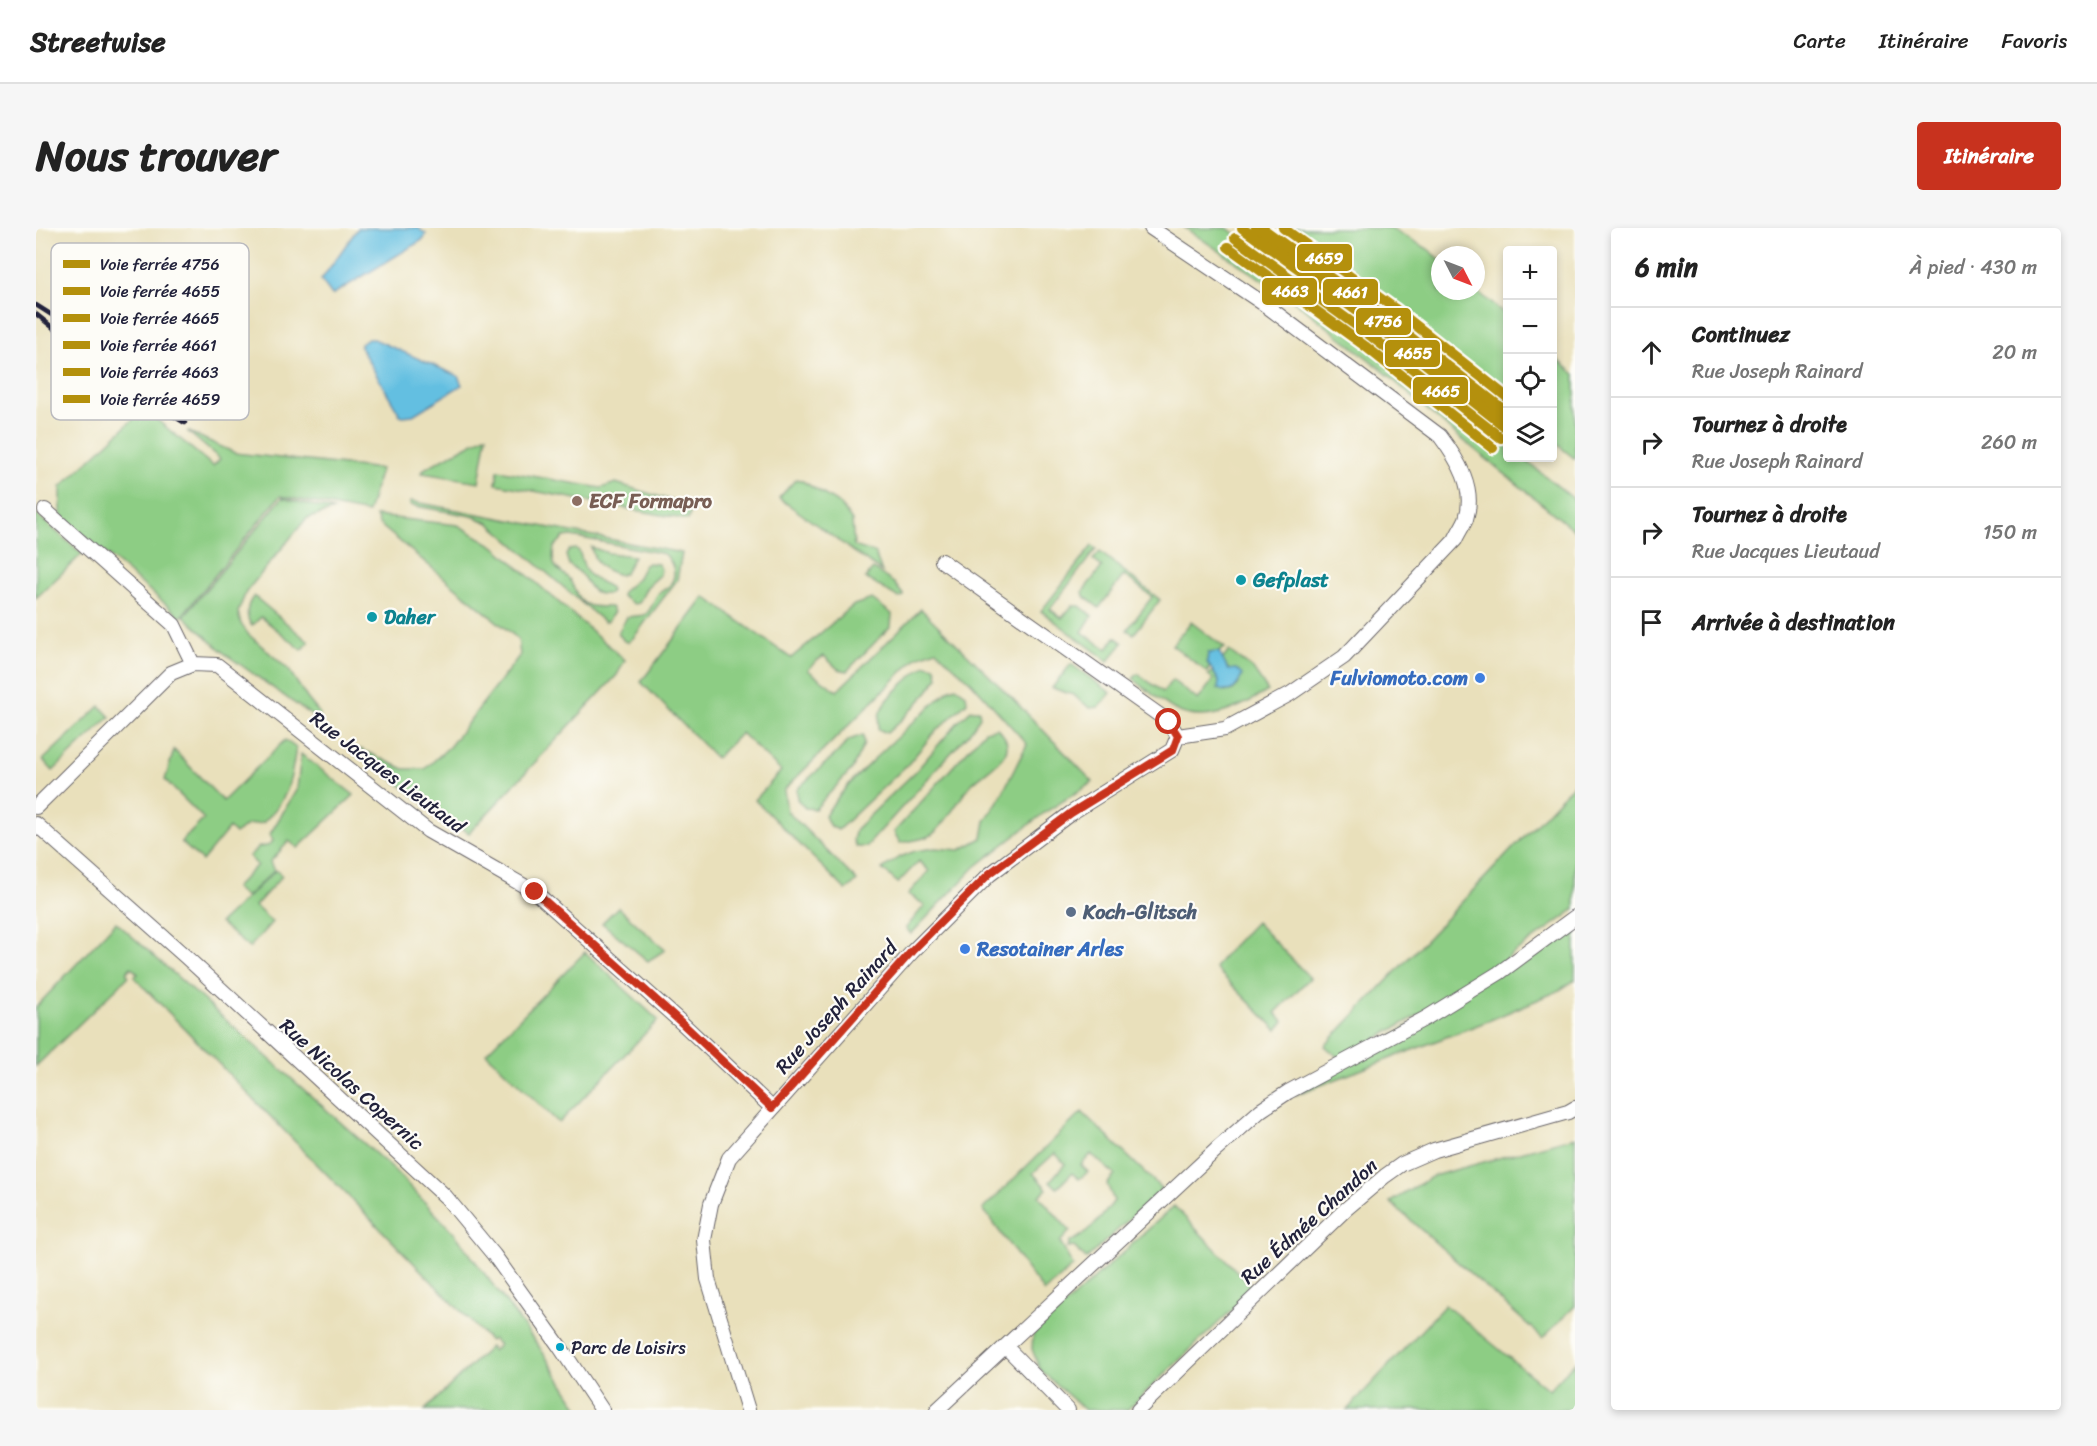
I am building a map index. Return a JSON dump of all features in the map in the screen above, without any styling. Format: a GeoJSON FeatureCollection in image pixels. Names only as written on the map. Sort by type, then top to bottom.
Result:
{"type":"FeatureCollection","features":[{"type":"Feature","properties":{"kind":"street"},"geometry":{"type":"LineString","coordinates":[[942,561],[1169,722],[1178,736],[1225,729],[1290,694],[1344,657],[1455,540],[1466,518],[1469,498],[1466,478],[1459,462],[1440,436],[1264,304],[1151,228]]}},
{"type":"Feature","properties":{"kind":"street"},"geometry":{"type":"LineString","coordinates":[[36,807],[171,673],[193,664],[174,626],[45,510]]}},
{"type":"Feature","properties":{"kind":"street","name":"Rue Jacques Lieutaud"},"geometry":{"type":"LineString","coordinates":[[193,664],[217,665],[428,831],[535,892],[676,1018],[772,1108]]}},
{"type":"Feature","properties":{"kind":"street","name":"Rue Joseph Rainard"},"geometry":{"type":"LineString","coordinates":[[748,1410],[708,1280],[704,1240],[711,1204],[729,1158],[912,951],[989,874],[1071,813],[1173,750],[1178,736]]}},
{"type":"Feature","properties":{"kind":"street","name":"Rue Nicolas Copernic"},"geometry":{"type":"LineString","coordinates":[[36,824],[446,1197],[501,1265],[602,1410]]}},
{"type":"Feature","properties":{"kind":"street"},"geometry":{"type":"LineString","coordinates":[[937,1410],[1261,1110],[1308,1081],[1426,1018],[1499,973],[1575,917]]}},
{"type":"Feature","properties":{"kind":"street","name":"Rue Édmée Chandon"},"geometry":{"type":"LineString","coordinates":[[1138,1410],[1346,1209],[1402,1164],[1434,1150],[1568,1112],[1575,1108]]}},
{"type":"Feature","properties":{"kind":"street"},"geometry":{"type":"LineString","coordinates":[[1006,1347],[1068,1410]]}},
{"type":"Feature","properties":{"kind":"green space"},"geometry":{"type":"Polygon","coordinates":[[[1185,228],[1227,228],[1330,300],[1503,442],[1503,462],[1528,462],[1575,500],[1575,531],[1441,422],[1381,369],[1297,303],[1185,228]]]}},
{"type":"Feature","properties":{"kind":"green space"},"geometry":{"type":"Polygon","coordinates":[[[1282,228],[1391,228],[1428,249],[1431,252],[1431,300],[1485,300],[1485,298],[1503,313],[1503,403],[1358,283],[1282,228]]]}},
{"type":"Feature","properties":{"kind":"green space"},"geometry":{"type":"Polygon","coordinates":[[[1557,359],[1575,374],[1575,459],[1557,444],[1557,359]]]}},
{"type":"Feature","properties":{"kind":"green space"},"geometry":{"type":"Polygon","coordinates":[[[132,420],[157,420],[213,466],[220,459],[187,431],[235,453],[381,469],[368,513],[280,496],[181,617],[61,516],[61,487],[132,420]]]}},
{"type":"Feature","properties":{"kind":"green space"},"geometry":{"type":"Polygon","coordinates":[[[487,435],[479,482],[422,473],[424,469],[487,435]]]}},
{"type":"Feature","properties":{"kind":"green space"},"geometry":{"type":"Polygon","coordinates":[[[498,470],[601,488],[616,483],[692,507],[688,520],[496,484],[498,470]]]}},
{"type":"Feature","properties":{"kind":"green space"},"geometry":{"type":"Polygon","coordinates":[[[796,479],[841,505],[852,521],[854,546],[875,553],[882,572],[779,498],[796,479]]]}},
{"type":"Feature","properties":{"kind":"green space"},"geometry":{"type":"Polygon","coordinates":[[[282,498],[333,510],[306,519],[246,592],[238,612],[241,624],[248,634],[289,670],[320,714],[318,720],[224,653],[184,616],[282,498]]]}},
{"type":"Feature","properties":{"kind":"green space"},"geometry":{"type":"Polygon","coordinates":[[[410,501],[682,553],[677,580],[634,637],[629,642],[624,641],[618,633],[627,617],[645,615],[658,594],[669,586],[674,577],[674,569],[665,554],[571,536],[564,537],[554,547],[555,566],[569,579],[581,601],[590,606],[611,607],[614,612],[608,621],[604,622],[489,523],[472,516],[410,505],[410,501]]]}},
{"type":"Feature","properties":{"kind":"green space"},"geometry":{"type":"Polygon","coordinates":[[[36,514],[82,554],[36,598],[36,514]]]}},
{"type":"Feature","properties":{"kind":"green space"},"geometry":{"type":"Polygon","coordinates":[[[376,516],[458,525],[494,546],[625,660],[617,675],[469,833],[444,818],[357,752],[360,749],[404,769],[425,769],[450,746],[520,655],[518,639],[379,524],[376,516]]]}},
{"type":"Feature","properties":{"kind":"green space"},"geometry":{"type":"Polygon","coordinates":[[[1092,546],[1096,549],[1050,609],[1062,618],[1072,606],[1080,606],[1092,616],[1082,632],[1107,649],[1115,637],[1123,643],[1108,661],[1041,611],[1092,546]]]}},
{"type":"Feature","properties":{"kind":"green space"},"geometry":{"type":"Polygon","coordinates":[[[591,547],[608,553],[634,556],[625,573],[620,575],[601,566],[591,547]]]}},
{"type":"Feature","properties":{"kind":"green space"},"geometry":{"type":"Polygon","coordinates":[[[576,549],[589,575],[609,587],[611,591],[608,594],[594,591],[580,573],[569,565],[566,555],[569,550],[576,549]]]}},
{"type":"Feature","properties":{"kind":"green space"},"geometry":{"type":"Polygon","coordinates":[[[1100,552],[1160,600],[1134,634],[1127,630],[1152,597],[1124,575],[1099,608],[1084,596],[1083,591],[1102,567],[1093,560],[1100,552]]]}},
{"type":"Feature","properties":{"kind":"green space"},"geometry":{"type":"Polygon","coordinates":[[[648,563],[658,564],[661,569],[660,575],[647,587],[639,603],[634,604],[622,596],[622,592],[637,579],[648,563]]]}},
{"type":"Feature","properties":{"kind":"green space"},"geometry":{"type":"Polygon","coordinates":[[[873,569],[894,583],[904,596],[899,598],[865,578],[873,569]]]}},
{"type":"Feature","properties":{"kind":"green space"},"geometry":{"type":"Polygon","coordinates":[[[254,596],[309,642],[302,650],[261,617],[252,626],[247,611],[254,596]]]}},
{"type":"Feature","properties":{"kind":"green space"},"geometry":{"type":"Polygon","coordinates":[[[705,597],[791,658],[854,605],[872,599],[892,614],[891,626],[847,671],[838,669],[824,656],[808,670],[837,691],[921,609],[1093,782],[1044,813],[975,867],[911,934],[906,928],[925,905],[908,894],[929,871],[919,861],[898,883],[882,869],[898,858],[915,851],[935,848],[960,850],[982,838],[985,821],[1000,798],[1027,744],[971,682],[936,650],[917,657],[784,790],[787,811],[857,881],[846,890],[755,800],[781,771],[741,733],[716,758],[641,682],[705,597]]]}},
{"type":"Feature","properties":{"kind":"green space"},"geometry":{"type":"Polygon","coordinates":[[[1191,622],[1225,648],[1219,652],[1208,653],[1207,662],[1210,667],[1207,672],[1172,645],[1191,622]]]}},
{"type":"Feature","properties":{"kind":"green space"},"geometry":{"type":"Polygon","coordinates":[[[1229,651],[1253,669],[1268,691],[1223,713],[1199,716],[1175,710],[1133,679],[1138,674],[1163,692],[1172,680],[1198,700],[1213,680],[1208,675],[1213,671],[1225,692],[1233,690],[1239,684],[1222,660],[1229,651]]]}},
{"type":"Feature","properties":{"kind":"green space"},"geometry":{"type":"Polygon","coordinates":[[[1071,664],[1111,693],[1099,707],[1090,708],[1073,695],[1052,688],[1071,664]]]}},
{"type":"Feature","properties":{"kind":"green space"},"geometry":{"type":"Polygon","coordinates":[[[926,665],[936,667],[938,677],[933,685],[887,733],[878,729],[879,715],[884,705],[901,686],[926,665]]]}},
{"type":"Feature","properties":{"kind":"green space"},"geometry":{"type":"Polygon","coordinates":[[[956,687],[966,694],[967,702],[933,734],[909,763],[838,830],[829,825],[825,816],[848,786],[921,715],[950,689],[956,687]]]}},
{"type":"Feature","properties":{"kind":"green space"},"geometry":{"type":"Polygon","coordinates":[[[100,706],[110,717],[53,771],[43,760],[100,706]]]}},
{"type":"Feature","properties":{"kind":"green space"},"geometry":{"type":"Polygon","coordinates":[[[971,710],[979,710],[980,717],[969,733],[866,847],[856,847],[853,840],[856,829],[916,771],[971,710]]]}},
{"type":"Feature","properties":{"kind":"green space"},"geometry":{"type":"Polygon","coordinates":[[[997,728],[1005,738],[1007,746],[1005,754],[969,787],[936,831],[924,838],[900,843],[894,832],[985,731],[997,728]]]}},
{"type":"Feature","properties":{"kind":"green space"},"geometry":{"type":"Polygon","coordinates":[[[863,735],[864,744],[852,769],[815,809],[805,808],[797,799],[797,789],[849,740],[863,735]]]}},
{"type":"Feature","properties":{"kind":"green space"},"geometry":{"type":"Polygon","coordinates":[[[285,740],[296,748],[290,780],[279,805],[263,823],[247,825],[235,834],[229,828],[202,861],[181,842],[204,819],[165,780],[174,750],[223,801],[285,740]]]}},
{"type":"Feature","properties":{"kind":"green space"},"geometry":{"type":"Polygon","coordinates":[[[301,754],[354,795],[298,848],[289,841],[270,862],[274,871],[246,897],[235,888],[257,865],[249,856],[259,847],[267,846],[273,841],[270,834],[297,789],[301,754]]]}},
{"type":"Feature","properties":{"kind":"green space"},"geometry":{"type":"Polygon","coordinates":[[[1575,783],[1575,909],[1495,967],[1431,1008],[1340,1059],[1325,1046],[1575,783]]]}},
{"type":"Feature","properties":{"kind":"green space"},"geometry":{"type":"Polygon","coordinates":[[[276,870],[282,876],[255,906],[272,922],[249,948],[220,923],[276,870]]]}},
{"type":"Feature","properties":{"kind":"green space"},"geometry":{"type":"Polygon","coordinates":[[[618,907],[665,950],[648,961],[602,923],[618,907]]]}},
{"type":"Feature","properties":{"kind":"green space"},"geometry":{"type":"Polygon","coordinates":[[[116,922],[394,1170],[455,1234],[540,1348],[580,1410],[425,1410],[490,1347],[493,1351],[499,1345],[493,1339],[490,1341],[134,977],[138,974],[131,967],[126,973],[129,976],[36,1066],[36,1007],[116,922]]]}},
{"type":"Feature","properties":{"kind":"green space"},"geometry":{"type":"Polygon","coordinates":[[[1256,922],[1310,978],[1275,1013],[1284,1021],[1277,1030],[1215,968],[1256,922]]]}},
{"type":"Feature","properties":{"kind":"green space"},"geometry":{"type":"Polygon","coordinates":[[[1575,924],[1575,980],[1558,991],[1488,1021],[1295,1095],[1575,924]]]}},
{"type":"Feature","properties":{"kind":"green space"},"geometry":{"type":"Polygon","coordinates":[[[585,952],[658,1020],[559,1123],[486,1053],[585,952]]]}},
{"type":"Feature","properties":{"kind":"green space"},"geometry":{"type":"Polygon","coordinates":[[[1082,1112],[1162,1189],[1086,1259],[1074,1247],[1068,1248],[1070,1242],[1089,1230],[1114,1201],[1107,1184],[1115,1175],[1091,1154],[1081,1165],[1088,1172],[1079,1179],[1072,1173],[1057,1188],[1050,1181],[1065,1164],[1055,1153],[1033,1173],[1047,1189],[1039,1196],[1070,1231],[1060,1242],[1073,1266],[1044,1292],[983,1209],[1082,1112]]]}},
{"type":"Feature","properties":{"kind":"green space"},"geometry":{"type":"Polygon","coordinates":[[[1575,1137],[1575,1306],[1543,1338],[1390,1202],[1433,1176],[1575,1137]]]}},
{"type":"Feature","properties":{"kind":"green space"},"geometry":{"type":"Polygon","coordinates":[[[1174,1206],[1254,1289],[1127,1410],[1085,1410],[1040,1370],[1032,1349],[1033,1334],[1174,1206]]]}},
{"type":"Feature","properties":{"kind":"green space"},"geometry":{"type":"Polygon","coordinates":[[[1445,1305],[1549,1390],[1575,1362],[1575,1410],[1347,1410],[1445,1305]]]}},
{"type":"Feature","properties":{"kind":"water"},"geometry":{"type":"Polygon","coordinates":[[[358,228],[418,228],[426,234],[424,239],[332,295],[321,280],[358,228]]]}},
{"type":"Feature","properties":{"kind":"water"},"geometry":{"type":"Polygon","coordinates":[[[368,339],[374,339],[458,376],[462,385],[413,415],[400,415],[360,347],[368,339]]]}},
{"type":"Feature","properties":{"kind":"water"},"geometry":{"type":"Polygon","coordinates":[[[1219,652],[1228,670],[1236,669],[1242,675],[1236,686],[1227,691],[1218,689],[1219,681],[1207,662],[1208,653],[1219,652]]]}},
{"type":"Feature","properties":{"kind":"railway"},"geometry":{"type":"LineString","coordinates":[[36,305],[51,314]]}},
{"type":"Feature","properties":{"kind":"railway"},"geometry":{"type":"LineString","coordinates":[[36,314],[51,326]]}},
{"type":"Feature","properties":{"kind":"railway"},"geometry":{"type":"LineString","coordinates":[[180,420],[185,423]]}},
{"type":"Feature","properties":{"kind":"rail line","name":"4655"},"geometry":{"type":"LineString","coordinates":[[1242,228],[1379,327],[1503,425]]}},
{"type":"Feature","properties":{"kind":"rail line","name":"4756"},"geometry":{"type":"LineString","coordinates":[[1256,228],[1383,321],[1503,414]]}},
{"type":"Feature","properties":{"kind":"rail line","name":"4661"},"geometry":{"type":"LineString","coordinates":[[1262,228],[1386,318],[1503,409]]}},
{"type":"Feature","properties":{"kind":"rail line","name":"4659"},"geometry":{"type":"LineString","coordinates":[[1283,228],[1394,308],[1503,394]]}},
{"type":"Feature","properties":{"kind":"rail line","name":"4665"},"geometry":{"type":"LineString","coordinates":[[1235,238],[1372,337],[1501,438]]}},
{"type":"Feature","properties":{"kind":"rail line","name":"4663"},"geometry":{"type":"LineString","coordinates":[[1228,247],[1365,346],[1493,448]]}},
{"type":"Feature","properties":{"kind":"place","name":"ECF Formapro"},"geometry":{"type":"Point","coordinates":[577,501]}},
{"type":"Feature","properties":{"kind":"place","name":"Gefplast"},"geometry":{"type":"Point","coordinates":[1241,580]}},
{"type":"Feature","properties":{"kind":"place","name":"Daher"},"geometry":{"type":"Point","coordinates":[372,617]}},
{"type":"Feature","properties":{"kind":"place","name":"Fulviomoto.com"},"geometry":{"type":"Point","coordinates":[1480,678]}},
{"type":"Feature","properties":{"kind":"place","name":"Koch-Glitsch"},"geometry":{"type":"Point","coordinates":[1071,912]}},
{"type":"Feature","properties":{"kind":"place","name":"Resotainer Arles"},"geometry":{"type":"Point","coordinates":[965,949]}},
{"type":"Feature","properties":{"kind":"place","name":"Parc de Loisirs"},"geometry":{"type":"Point","coordinates":[560,1347]}},
{"type":"Feature","properties":{"kind":"route"},"geometry":{"type":"LineString","coordinates":[[535,892],[683,1024],[772,1108],[912,951],[989,874],[1071,813],[1173,750],[1178,736],[1169,722]]}}]}
